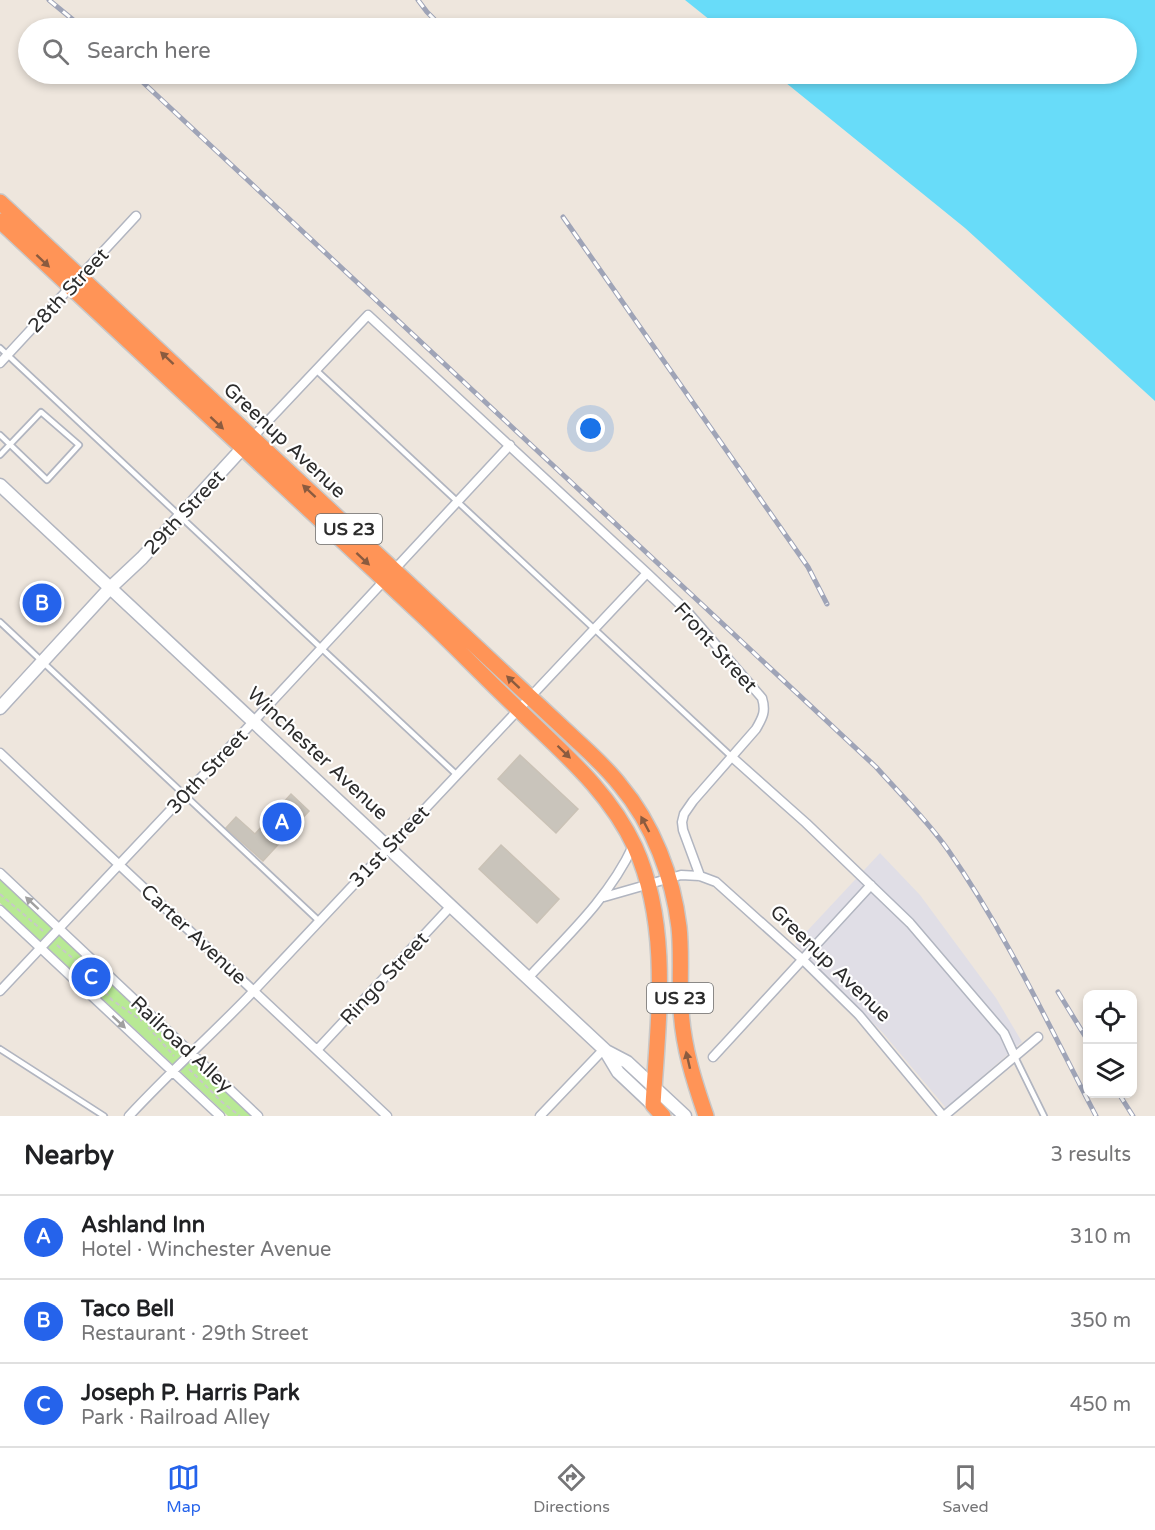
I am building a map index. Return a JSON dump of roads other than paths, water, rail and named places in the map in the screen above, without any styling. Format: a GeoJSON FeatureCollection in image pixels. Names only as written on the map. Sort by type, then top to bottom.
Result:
{"type":"FeatureCollection","features":[{"type":"Feature","properties":{"kind":"highway","name":"Greenup Avenue"},"geometry":{"type":"LineString","coordinates":[[0,202],[76,282],[389,575],[530,698],[603,766],[634,803],[647,826],[669,877]]}},
{"type":"Feature","properties":{"kind":"highway","name":"Greenup Avenue"},"geometry":{"type":"LineString","coordinates":[[0,221],[76,282]]}},
{"type":"Feature","properties":{"kind":"highway","name":"Greenup Avenue"},"geometry":{"type":"LineString","coordinates":[[389,575],[518,710],[597,786],[620,819],[634,845],[648,884]]}},
{"type":"Feature","properties":{"kind":"highway","name":"US 23"},"geometry":{"type":"LineString","coordinates":[[669,877],[679,928],[682,1029],[690,1066],[706,1116]]}},
{"type":"Feature","properties":{"kind":"highway","name":"US 23"},"geometry":{"type":"LineString","coordinates":[[648,884],[656,923],[659,962],[654,1087],[658,1111]]}},
{"type":"Feature","properties":{"kind":"main road","name":"29th Street"},"geometry":{"type":"LineString","coordinates":[[0,708],[248,443]]}},
{"type":"Feature","properties":{"kind":"main road","name":"Winchester Avenue"},"geometry":{"type":"LineString","coordinates":[[0,485],[605,1050],[627,1062],[685,1116]]}},
{"type":"Feature","properties":{"kind":"main road","name":"Winchester Avenue"},"geometry":{"type":"LineString","coordinates":[[605,1050],[618,1072],[658,1111]]}},
{"type":"Feature","properties":{"kind":"street","name":"28th Street"},"geometry":{"type":"LineString","coordinates":[[0,363],[136,216]]}},
{"type":"Feature","properties":{"kind":"street","name":"29th Street"},"geometry":{"type":"LineString","coordinates":[[248,443],[368,315]]}},
{"type":"Feature","properties":{"kind":"street","name":"Front Street"},"geometry":{"type":"LineString","coordinates":[[368,315],[686,610],[762,698],[765,707],[764,716],[733,758],[684,814],[683,830],[700,876]]}},
{"type":"Feature","properties":{"kind":"street","name":"30th Street"},"geometry":{"type":"LineString","coordinates":[[0,991],[510,445]]}},
{"type":"Feature","properties":{"kind":"street","name":"31st Street"},"geometry":{"type":"LineString","coordinates":[[129,1116],[171,1071],[193,1054],[647,573]]}},
{"type":"Feature","properties":{"kind":"street","name":"Carter Avenue"},"geometry":{"type":"LineString","coordinates":[[0,753],[387,1116]]}},
{"type":"Feature","properties":{"kind":"street"},"geometry":{"type":"LineString","coordinates":[[733,758],[806,823],[910,923],[1004,1033],[1016,1057]]}},
{"type":"Feature","properties":{"kind":"street"},"geometry":{"type":"LineString","coordinates":[[528,978],[604,897],[634,845]]}},
{"type":"Feature","properties":{"kind":"street","name":"Railroad Alley"},"geometry":{"type":"LineString","coordinates":[[0,873],[258,1116]]}},
{"type":"Feature","properties":{"kind":"street"},"geometry":{"type":"LineString","coordinates":[[604,897],[669,877],[700,876]]}},
{"type":"Feature","properties":{"kind":"street","name":"Greenup Avenue"},"geometry":{"type":"LineString","coordinates":[[700,876],[716,882],[803,960],[859,1015],[943,1116]]}},
{"type":"Feature","properties":{"kind":"street"},"geometry":{"type":"LineString","coordinates":[[712,1057],[871,885]]}},
{"type":"Feature","properties":{"kind":"street","name":"Ringo Street"},"geometry":{"type":"LineString","coordinates":[[317,1050],[451,906]]}},
{"type":"Feature","properties":{"kind":"street","name":"Railroad Alley"},"geometry":{"type":"LineString","coordinates":[[0,910],[220,1116]]}},
{"type":"Feature","properties":{"kind":"street"},"geometry":{"type":"LineString","coordinates":[[943,1116],[1038,1037]]}},
{"type":"Feature","properties":{"kind":"street"},"geometry":{"type":"LineString","coordinates":[[540,1116],[605,1050]]}},
{"type":"Feature","properties":{"kind":"lane"},"geometry":{"type":"LineString","coordinates":[[0,348],[457,775]]}},
{"type":"Feature","properties":{"kind":"lane"},"geometry":{"type":"LineString","coordinates":[[316,370],[733,758]]}},
{"type":"Feature","properties":{"kind":"lane"},"geometry":{"type":"LineString","coordinates":[[0,435],[10,444],[47,480],[79,445],[41,412],[10,444],[0,455]]}},
{"type":"Feature","properties":{"kind":"lane"},"geometry":{"type":"LineString","coordinates":[[0,622],[318,920]]}},
{"type":"Feature","properties":{"kind":"lane"},"geometry":{"type":"LineString","coordinates":[[0,1049],[104,1116]]}},
{"type":"Feature","properties":{"kind":"lane"},"geometry":{"type":"LineString","coordinates":[[1016,1057],[1044,1116]]}},
{"type":"Feature","properties":{"kind":"water"},"geometry":{"type":"Polygon","coordinates":[[[685,0],[1155,0],[1155,401],[965,228],[787,84],[1137,84],[1137,18],[708,18],[685,0]]]}},
{"type":"Feature","properties":{"kind":"railway"},"geometry":{"type":"LineString","coordinates":[[49,0],[71,18]]}},
{"type":"Feature","properties":{"kind":"railway"},"geometry":{"type":"LineString","coordinates":[[418,0],[433,18]]}},
{"type":"Feature","properties":{"kind":"railway"},"geometry":{"type":"LineString","coordinates":[[145,84],[876,767],[913,807],[948,850],[989,914],[1026,980],[1096,1116]]}},
{"type":"Feature","properties":{"kind":"railway"},"geometry":{"type":"LineString","coordinates":[[563,217],[808,567],[827,604]]}},
{"type":"Feature","properties":{"kind":"railway"},"geometry":{"type":"LineString","coordinates":[[1058,992],[1083,1033]]}},
{"type":"Feature","properties":{"kind":"railway"},"geometry":{"type":"LineString","coordinates":[[1122,1098],[1133,1116]]}},
{"type":"Feature","properties":{"kind":"place","name":"Taco Bell"},"geometry":{"type":"Point","coordinates":[42,603]}},
{"type":"Feature","properties":{"kind":"place","name":"Ashland Inn"},"geometry":{"type":"Point","coordinates":[282,822]}},
{"type":"Feature","properties":{"kind":"place","name":"Joseph P. Harris Park"},"geometry":{"type":"Point","coordinates":[91,977]}}]}
